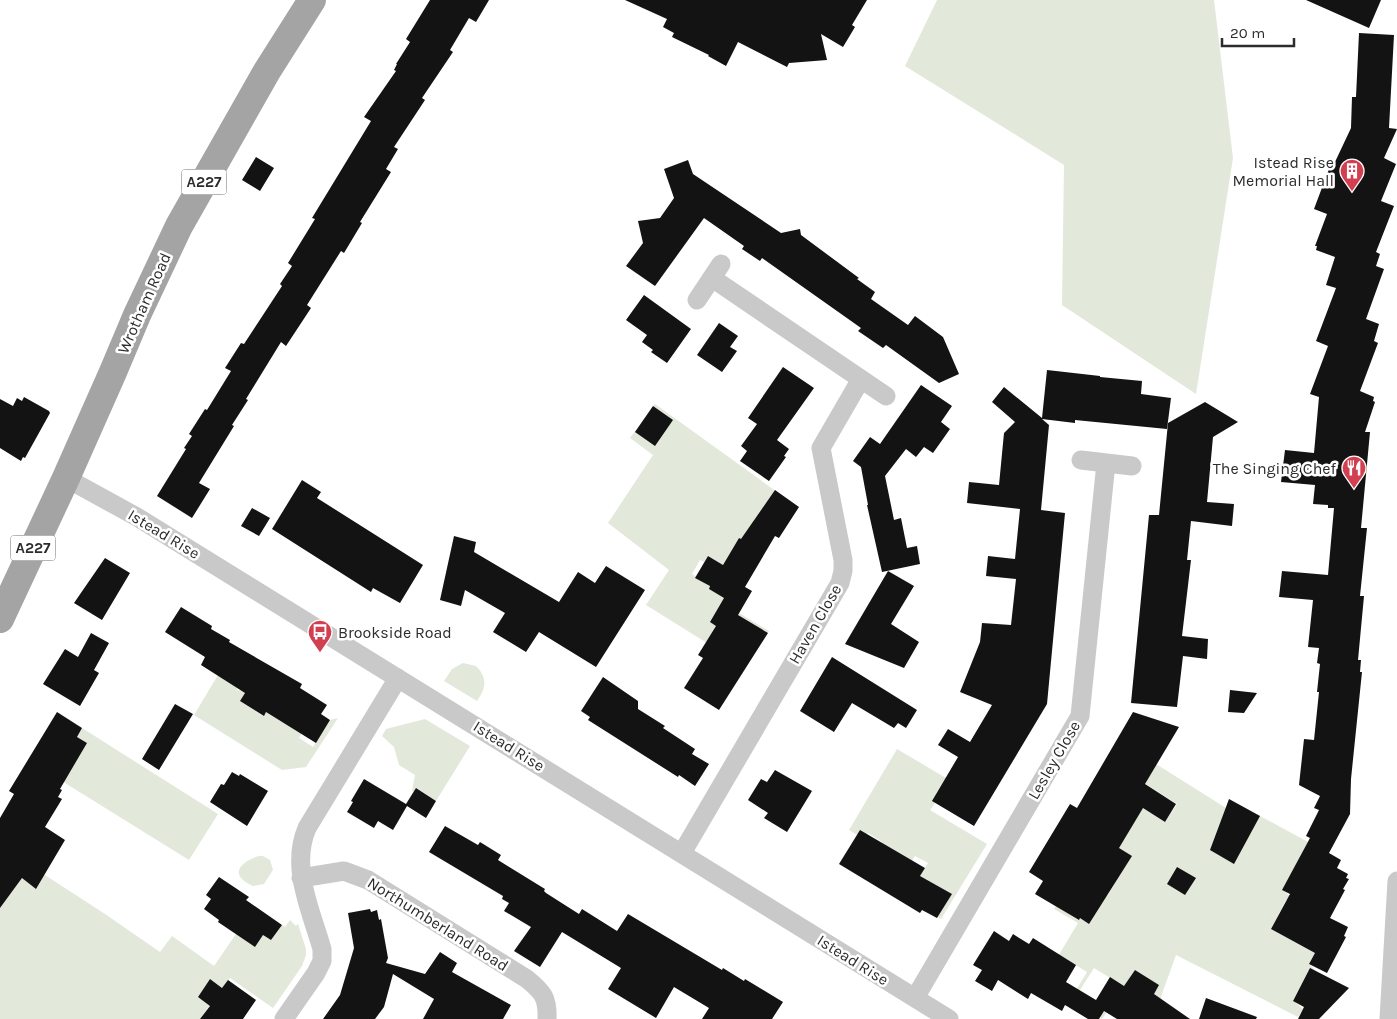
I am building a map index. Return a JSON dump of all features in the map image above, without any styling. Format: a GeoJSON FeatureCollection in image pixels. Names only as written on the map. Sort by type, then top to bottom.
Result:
{"type":"FeatureCollection","features":[{"type":"Feature","properties":{"kind":"main road","name":"Wrotham Road"},"geometry":{"type":"LineString","coordinates":[[0,619],[66,478],[137,315],[179,226],[267,71],[312,0]]}},
{"type":"Feature","properties":{"kind":"street"},"geometry":{"type":"LineString","coordinates":[[697,300],[717,271],[886,396]]}},
{"type":"Feature","properties":{"kind":"street","name":"Haven Close"},"geometry":{"type":"LineString","coordinates":[[682,853],[840,583],[843,560],[822,448],[861,379]]}},
{"type":"Feature","properties":{"kind":"street"},"geometry":{"type":"LineString","coordinates":[[1081,460],[1132,466]]}},
{"type":"Feature","properties":{"kind":"street","name":"Lesley Close"},"geometry":{"type":"LineString","coordinates":[[915,998],[1080,716],[1106,463]]}},
{"type":"Feature","properties":{"kind":"street","name":"Istead Rise"},"geometry":{"type":"LineString","coordinates":[[66,478],[145,522],[949,1019]]}},
{"type":"Feature","properties":{"kind":"street"},"geometry":{"type":"LineString","coordinates":[[284,1019],[316,973],[322,961],[322,949],[301,878],[300,853],[302,840],[307,828],[398,678]]}},
{"type":"Feature","properties":{"kind":"street","name":"Northumberland Road"},"geometry":{"type":"LineString","coordinates":[[301,878],[344,870],[368,880],[527,979],[541,990],[548,1004],[547,1019]]}},
{"type":"Feature","properties":{"kind":"street"},"geometry":{"type":"LineString","coordinates":[[1388,1019],[1397,881]]}},
{"type":"Feature","properties":{"kind":"shaded area"},"geometry":{"type":"Polygon","coordinates":[[[937,0],[1214,0],[1233,158],[1196,394],[1062,305],[1064,165],[905,66],[937,0]]]}},
{"type":"Feature","properties":{"kind":"shaded area"},"geometry":{"type":"Polygon","coordinates":[[[655,404],[784,497],[770,497],[754,520],[751,546],[739,538],[723,565],[708,556],[704,562],[700,560],[692,574],[710,586],[709,589],[742,609],[739,613],[769,631],[768,633],[719,607],[710,622],[719,627],[707,643],[646,605],[669,570],[608,523],[653,455],[630,438],[655,404]]]}},
{"type":"Feature","properties":{"kind":"shaded area"},"geometry":{"type":"Polygon","coordinates":[[[463,663],[476,666],[484,679],[484,688],[477,701],[444,681],[452,669],[463,663]]]}},
{"type":"Feature","properties":{"kind":"shaded area"},"geometry":{"type":"Polygon","coordinates":[[[218,675],[236,686],[238,691],[240,690],[245,693],[240,701],[263,716],[266,712],[280,721],[304,729],[299,738],[313,747],[330,720],[338,718],[306,767],[282,770],[194,715],[218,675]]]}},
{"type":"Feature","properties":{"kind":"shaded area"},"geometry":{"type":"Polygon","coordinates":[[[425,719],[470,746],[436,801],[417,788],[414,792],[412,791],[415,775],[399,765],[394,747],[382,736],[386,729],[425,719]]]}},
{"type":"Feature","properties":{"kind":"shaded area"},"geometry":{"type":"Polygon","coordinates":[[[82,728],[218,814],[189,860],[28,760],[31,754],[68,775],[87,743],[77,737],[82,728]]]}},
{"type":"Feature","properties":{"kind":"shaded area"},"geometry":{"type":"Polygon","coordinates":[[[897,749],[946,778],[936,794],[936,801],[930,810],[987,844],[941,919],[938,917],[951,894],[920,876],[928,863],[915,856],[907,868],[868,876],[865,880],[863,879],[881,850],[878,848],[882,842],[868,833],[864,839],[849,830],[897,749]]]}},
{"type":"Feature","properties":{"kind":"shaded area"},"geometry":{"type":"Polygon","coordinates":[[[1156,764],[1226,808],[1229,799],[1308,842],[1283,890],[1291,897],[1286,900],[1271,929],[1315,953],[1309,964],[1316,971],[1310,969],[1293,1000],[1303,1009],[1298,1017],[1176,955],[1153,1019],[1153,995],[1159,985],[1135,970],[1102,1019],[1100,1017],[1120,984],[1094,968],[1073,1001],[1067,1005],[1087,972],[1061,956],[1039,988],[1078,923],[1054,909],[1056,906],[1078,920],[1080,918],[1089,924],[1096,888],[1108,895],[1115,883],[1079,842],[1143,808],[1165,822],[1177,804],[1144,783],[1156,764]]]}},
{"type":"Feature","properties":{"kind":"shaded area"},"geometry":{"type":"Polygon","coordinates":[[[259,856],[270,860],[273,870],[264,884],[253,886],[245,882],[239,873],[242,865],[259,856]]]}},
{"type":"Feature","properties":{"kind":"shaded area"},"geometry":{"type":"Polygon","coordinates":[[[31,866],[160,952],[172,936],[214,966],[236,934],[255,947],[263,935],[271,940],[282,925],[285,927],[290,920],[296,926],[298,924],[306,955],[302,966],[273,1008],[230,978],[222,988],[210,979],[198,997],[210,1005],[200,1019],[0,1019],[0,908],[31,866]]]}},
{"type":"Feature","properties":{"kind":"building"},"geometry":{"type":"Polygon","coordinates":[[[430,0],[489,0],[476,22],[469,18],[450,50],[453,52],[422,98],[425,100],[394,147],[398,149],[386,169],[391,172],[360,222],[362,223],[344,253],[341,251],[307,305],[311,308],[286,346],[281,342],[246,399],[248,400],[232,425],[234,426],[199,483],[210,489],[192,518],[157,496],[186,449],[184,448],[192,436],[189,434],[205,409],[207,410],[231,371],[225,368],[241,343],[244,344],[282,286],[280,284],[292,266],[288,263],[315,219],[312,218],[371,121],[364,117],[396,71],[394,70],[396,64],[410,42],[406,39],[430,0]]]}},
{"type":"Feature","properties":{"kind":"building"},"geometry":{"type":"Polygon","coordinates":[[[625,0],[867,0],[852,25],[855,27],[843,47],[821,34],[827,60],[789,63],[787,67],[738,42],[726,66],[709,55],[672,37],[674,33],[663,27],[667,19],[625,0]]]}},
{"type":"Feature","properties":{"kind":"building"},"geometry":{"type":"Polygon","coordinates":[[[1306,0],[1381,0],[1369,28],[1306,0]]]}},
{"type":"Feature","properties":{"kind":"building"},"geometry":{"type":"Polygon","coordinates":[[[1359,33],[1394,35],[1389,128],[1397,129],[1384,158],[1396,164],[1381,201],[1394,206],[1376,252],[1380,254],[1376,266],[1384,269],[1366,319],[1379,324],[1374,341],[1378,343],[1360,391],[1374,397],[1373,401],[1375,402],[1365,432],[1370,432],[1361,528],[1367,528],[1360,596],[1364,596],[1358,660],[1361,660],[1360,672],[1362,672],[1351,779],[1350,814],[1329,853],[1341,860],[1337,868],[1348,874],[1346,878],[1349,879],[1330,918],[1348,927],[1344,936],[1346,937],[1327,973],[1309,964],[1315,953],[1271,929],[1290,894],[1282,890],[1310,838],[1306,836],[1319,810],[1314,808],[1320,796],[1299,785],[1304,739],[1314,740],[1319,692],[1317,692],[1320,664],[1317,663],[1319,648],[1308,647],[1313,600],[1279,597],[1282,571],[1328,575],[1334,508],[1328,508],[1328,505],[1313,504],[1315,485],[1281,482],[1285,450],[1314,453],[1319,397],[1310,394],[1328,346],[1316,341],[1336,288],[1326,285],[1335,257],[1316,250],[1317,246],[1315,246],[1327,214],[1314,209],[1332,161],[1335,162],[1351,128],[1352,97],[1356,97],[1359,33]]]}},
{"type":"Feature","properties":{"kind":"building"},"geometry":{"type":"Polygon","coordinates":[[[256,157],[274,168],[260,191],[242,180],[256,157]]]}},
{"type":"Feature","properties":{"kind":"building"},"geometry":{"type":"Polygon","coordinates":[[[688,160],[693,174],[781,233],[800,229],[801,235],[875,292],[871,299],[908,325],[915,316],[943,337],[959,374],[939,383],[886,345],[883,348],[858,331],[861,328],[762,258],[760,261],[742,249],[744,246],[704,218],[655,286],[626,266],[643,243],[638,221],[660,218],[674,198],[664,169],[688,160]]]}},
{"type":"Feature","properties":{"kind":"building"},"geometry":{"type":"Polygon","coordinates":[[[644,295],[691,329],[667,363],[651,352],[653,350],[642,342],[647,335],[626,320],[644,295]]]}},
{"type":"Feature","properties":{"kind":"building"},"geometry":{"type":"Polygon","coordinates":[[[719,323],[738,336],[730,347],[737,351],[722,372],[697,355],[719,323]]]}},
{"type":"Feature","properties":{"kind":"building"},"geometry":{"type":"Polygon","coordinates":[[[783,367],[814,388],[777,440],[789,449],[784,456],[786,457],[769,481],[740,461],[747,451],[741,446],[757,424],[748,418],[783,367]]]}},
{"type":"Feature","properties":{"kind":"building"},"geometry":{"type":"Polygon","coordinates":[[[1047,370],[1142,381],[1141,394],[1171,398],[1167,429],[1075,420],[1075,423],[1042,419],[1049,425],[1041,510],[1065,513],[1047,704],[974,826],[932,801],[958,757],[938,745],[948,729],[970,742],[992,705],[960,692],[980,642],[982,623],[1011,625],[1016,579],[986,576],[988,556],[1015,559],[1020,509],[967,503],[969,482],[999,485],[1004,433],[1015,422],[992,402],[1004,387],[1042,418],[1047,370]]]}},
{"type":"Feature","properties":{"kind":"building"},"geometry":{"type":"Polygon","coordinates":[[[921,385],[952,406],[941,422],[950,429],[933,453],[924,447],[916,457],[906,449],[885,476],[894,520],[901,518],[907,548],[917,546],[920,564],[882,572],[867,505],[861,467],[853,461],[870,437],[880,444],[921,385]]]}},
{"type":"Feature","properties":{"kind":"building"},"geometry":{"type":"Polygon","coordinates":[[[24,397],[50,413],[25,458],[23,457],[21,461],[0,448],[0,399],[13,406],[17,398],[22,401],[24,397]]]}},
{"type":"Feature","properties":{"kind":"building"},"geometry":{"type":"Polygon","coordinates":[[[1205,402],[1238,422],[1213,437],[1207,502],[1234,504],[1232,526],[1191,521],[1187,560],[1191,560],[1182,636],[1208,639],[1207,659],[1183,656],[1177,707],[1131,703],[1149,515],[1159,515],[1168,423],[1205,402]]]}},
{"type":"Feature","properties":{"kind":"building"},"geometry":{"type":"Polygon","coordinates":[[[653,406],[673,420],[655,446],[635,432],[653,406]]]}},
{"type":"Feature","properties":{"kind":"building"},"geometry":{"type":"Polygon","coordinates":[[[302,480],[321,492],[317,498],[423,565],[400,603],[373,588],[371,592],[272,529],[302,480]]]}},
{"type":"Feature","properties":{"kind":"building"},"geometry":{"type":"Polygon","coordinates":[[[775,490],[799,507],[779,538],[775,536],[745,587],[752,591],[738,615],[768,633],[719,710],[684,688],[703,658],[698,655],[716,626],[710,622],[724,598],[709,589],[710,586],[695,578],[708,556],[723,565],[739,538],[741,539],[775,490]]]}},
{"type":"Feature","properties":{"kind":"building"},"geometry":{"type":"Polygon","coordinates":[[[252,508],[270,518],[259,536],[241,526],[252,508]]]}},
{"type":"Feature","properties":{"kind":"building"},"geometry":{"type":"Polygon","coordinates":[[[454,536],[476,542],[474,552],[559,602],[578,572],[595,583],[606,566],[645,590],[596,667],[539,632],[526,652],[493,632],[505,613],[465,590],[461,606],[440,600],[454,536]]]}},
{"type":"Feature","properties":{"kind":"building"},"geometry":{"type":"Polygon","coordinates":[[[105,558],[130,573],[102,620],[74,603],[105,558]]]}},
{"type":"Feature","properties":{"kind":"building"},"geometry":{"type":"Polygon","coordinates":[[[888,571],[914,586],[891,624],[919,642],[904,668],[845,644],[888,571]]]}},
{"type":"Feature","properties":{"kind":"building"},"geometry":{"type":"Polygon","coordinates":[[[181,607],[212,626],[211,629],[230,640],[229,642],[302,684],[300,688],[327,705],[321,714],[330,720],[316,743],[266,712],[264,716],[240,701],[245,693],[201,665],[205,657],[165,632],[181,607]]]}},
{"type":"Feature","properties":{"kind":"building"},"geometry":{"type":"Polygon","coordinates":[[[91,633],[109,643],[94,670],[99,673],[80,706],[43,684],[65,649],[78,657],[91,633]]]}},
{"type":"Feature","properties":{"kind":"building"},"geometry":{"type":"Polygon","coordinates":[[[832,657],[917,710],[906,728],[898,723],[894,728],[852,703],[834,732],[800,711],[832,657]]]}},
{"type":"Feature","properties":{"kind":"building"},"geometry":{"type":"Polygon","coordinates":[[[603,677],[638,701],[638,709],[665,726],[663,728],[695,749],[692,754],[709,764],[695,786],[588,720],[590,717],[581,711],[603,677]]]}},
{"type":"Feature","properties":{"kind":"building"},"geometry":{"type":"Polygon","coordinates":[[[1230,690],[1257,693],[1244,713],[1228,712],[1230,690]]]}},
{"type":"Feature","properties":{"kind":"building"},"geometry":{"type":"Polygon","coordinates":[[[175,704],[193,714],[159,770],[142,759],[175,704]]]}},
{"type":"Feature","properties":{"kind":"building"},"geometry":{"type":"Polygon","coordinates":[[[57,712],[82,728],[77,737],[87,743],[60,789],[62,790],[58,797],[62,799],[45,827],[65,840],[36,889],[22,878],[0,908],[0,818],[14,794],[9,791],[57,712]]]}},
{"type":"Feature","properties":{"kind":"building"},"geometry":{"type":"Polygon","coordinates":[[[1133,712],[1179,727],[1145,784],[1176,804],[1165,822],[1143,808],[1119,848],[1132,856],[1089,924],[1035,894],[1043,881],[1029,872],[1070,804],[1077,808],[1133,712]]]}},
{"type":"Feature","properties":{"kind":"building"},"geometry":{"type":"Polygon","coordinates":[[[775,770],[812,791],[787,832],[764,818],[768,813],[748,800],[761,779],[767,782],[775,770]]]}},
{"type":"Feature","properties":{"kind":"building"},"geometry":{"type":"Polygon","coordinates":[[[232,772],[239,776],[240,774],[268,791],[247,826],[210,802],[221,784],[224,785],[232,772]]]}},
{"type":"Feature","properties":{"kind":"building"},"geometry":{"type":"Polygon","coordinates":[[[364,779],[406,804],[416,788],[436,801],[426,818],[407,806],[393,830],[378,821],[374,828],[347,812],[364,779]]]}},
{"type":"Feature","properties":{"kind":"building"},"geometry":{"type":"Polygon","coordinates":[[[1229,799],[1260,816],[1234,864],[1210,850],[1229,799]]]}},
{"type":"Feature","properties":{"kind":"building"},"geometry":{"type":"Polygon","coordinates":[[[445,826],[478,845],[480,842],[501,855],[498,860],[545,889],[546,893],[579,914],[582,909],[617,931],[628,914],[722,970],[723,968],[744,981],[745,979],[783,1002],[772,1019],[702,1019],[709,1008],[674,987],[656,1018],[608,989],[621,968],[562,932],[540,967],[514,951],[531,927],[504,911],[509,903],[502,899],[503,896],[429,852],[445,826]]]}},
{"type":"Feature","properties":{"kind":"building"},"geometry":{"type":"Polygon","coordinates":[[[860,830],[925,868],[920,876],[952,894],[937,918],[922,910],[920,913],[839,864],[860,830]]]}},
{"type":"Feature","properties":{"kind":"building"},"geometry":{"type":"Polygon","coordinates":[[[1177,867],[1196,878],[1185,895],[1167,884],[1177,867]]]}},
{"type":"Feature","properties":{"kind":"building"},"geometry":{"type":"Polygon","coordinates":[[[219,877],[249,897],[246,900],[282,925],[271,940],[263,935],[255,947],[218,922],[219,920],[204,909],[211,899],[206,895],[219,877]]]}},
{"type":"Feature","properties":{"kind":"building"},"geometry":{"type":"Polygon","coordinates":[[[370,909],[371,912],[377,910],[379,920],[381,919],[388,958],[386,963],[425,974],[440,952],[457,963],[452,972],[511,1005],[503,1019],[423,1019],[434,999],[393,974],[384,1007],[375,1019],[323,1019],[340,995],[354,948],[348,913],[370,909]]]}},
{"type":"Feature","properties":{"kind":"building"},"geometry":{"type":"Polygon","coordinates":[[[994,931],[1009,941],[1013,934],[1029,944],[1033,938],[1076,965],[1066,982],[1096,1000],[1110,977],[1124,986],[1135,970],[1159,985],[1154,994],[1190,1019],[1117,1019],[1104,1011],[1099,1019],[1088,1019],[1065,1005],[1062,1011],[1031,993],[1028,999],[998,980],[992,991],[975,981],[982,970],[973,965],[994,931]]]}},
{"type":"Feature","properties":{"kind":"building"},"geometry":{"type":"Polygon","coordinates":[[[1310,968],[1349,988],[1319,1019],[1298,1019],[1304,1007],[1293,1001],[1310,968]]]}},
{"type":"Feature","properties":{"kind":"building"},"geometry":{"type":"Polygon","coordinates":[[[210,979],[222,988],[228,980],[256,1000],[243,1019],[200,1019],[210,1006],[198,997],[210,979]]]}},
{"type":"Feature","properties":{"kind":"building"},"geometry":{"type":"Polygon","coordinates":[[[1206,998],[1257,1017],[1256,1019],[1199,1019],[1206,998]]]}},
{"type":"Feature","properties":{"kind":"place","name":"Istead Rise Memorial Hall"},"geometry":{"type":"Point","coordinates":[1352,192]}},
{"type":"Feature","properties":{"kind":"place","name":"The Singing Chef"},"geometry":{"type":"Point","coordinates":[1354,489]}},
{"type":"Feature","properties":{"kind":"place","name":"Brookside Road"},"geometry":{"type":"Point","coordinates":[320,653]}}]}
